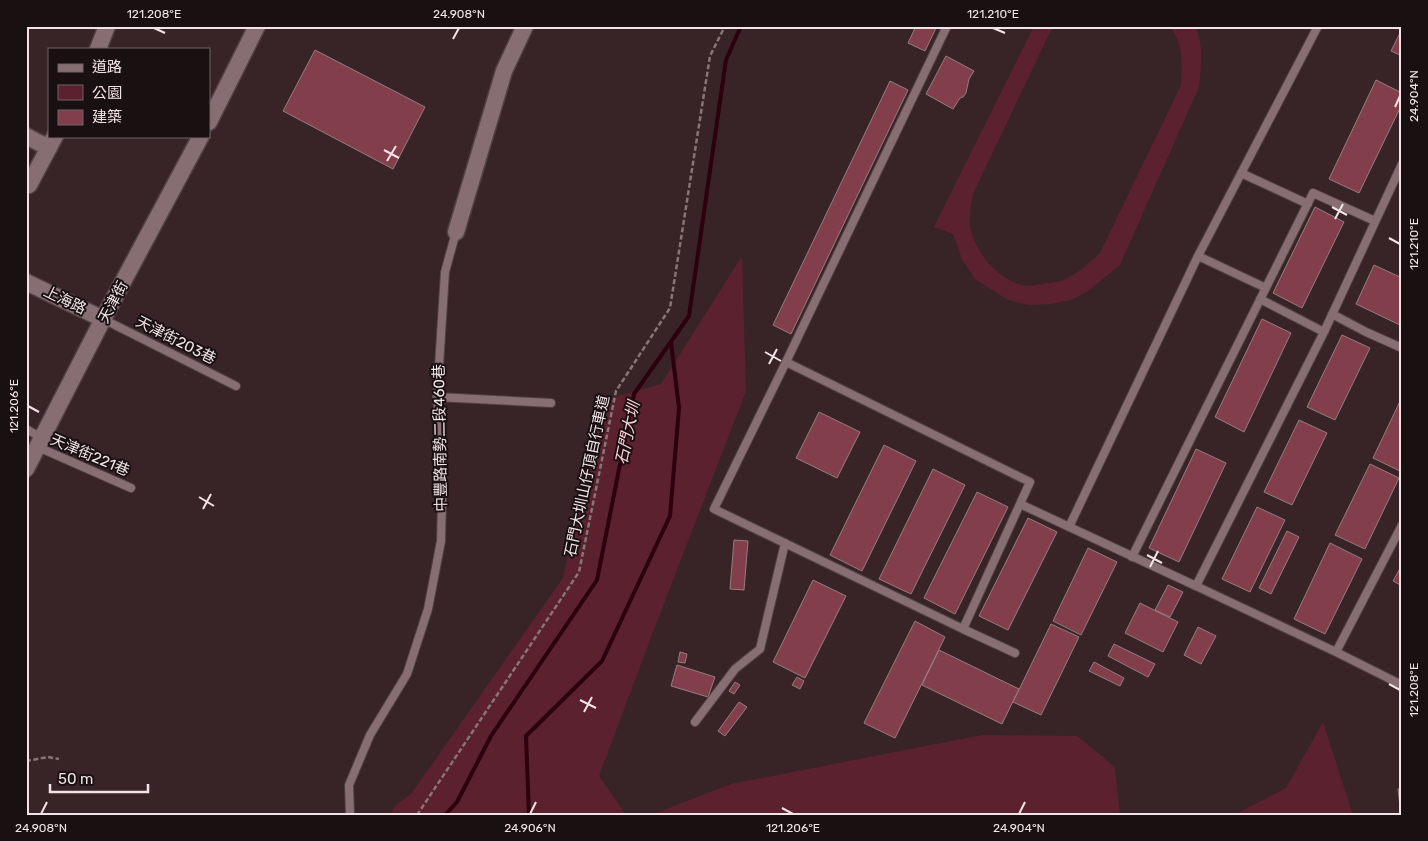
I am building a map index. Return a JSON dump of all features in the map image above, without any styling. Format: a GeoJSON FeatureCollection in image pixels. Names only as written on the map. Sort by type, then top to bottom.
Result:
{"type":"FeatureCollection","features":[{"type":"Feature","properties":{"kind":"street"},"geometry":{"type":"LineString","coordinates":[[98,48],[107,26]]}},
{"type":"Feature","properties":{"kind":"street"},"geometry":{"type":"LineString","coordinates":[[210,115],[256,26]]}},
{"type":"Feature","properties":{"kind":"street","name":"中豐路南勢二段460巷"},"geometry":{"type":"LineString","coordinates":[[456,232],[504,71],[525,26]]}},
{"type":"Feature","properties":{"kind":"street"},"geometry":{"type":"LineString","coordinates":[[26,136],[52,142],[29,184]]}},
{"type":"Feature","properties":{"kind":"street","name":"天津街"},"geometry":{"type":"LineString","coordinates":[[26,469],[103,319],[200,138]]}},
{"type":"Feature","properties":{"kind":"street","name":"上海路"},"geometry":{"type":"LineString","coordinates":[[26,282],[103,319]]}},
{"type":"Feature","properties":{"kind":"lane"},"geometry":{"type":"LineString","coordinates":[[947,26],[714,509],[1015,653]]}},
{"type":"Feature","properties":{"kind":"lane"},"geometry":{"type":"LineString","coordinates":[[1068,527],[1198,256],[1318,26]]}},
{"type":"Feature","properties":{"kind":"lane"},"geometry":{"type":"LineString","coordinates":[[1196,586],[1324,332],[1402,164]]}},
{"type":"Feature","properties":{"kind":"lane"},"geometry":{"type":"LineString","coordinates":[[1241,173],[1308,204]]}},
{"type":"Feature","properties":{"kind":"lane"},"geometry":{"type":"LineString","coordinates":[[1132,557],[1313,193],[1376,221]]}},
{"type":"Feature","properties":{"kind":"lane","name":"中豐路南勢二段460巷"},"geometry":{"type":"LineString","coordinates":[[350,815],[349,785],[370,735],[407,674],[428,609],[440,541],[443,459],[437,398],[445,272],[456,232]]}},
{"type":"Feature","properties":{"kind":"lane"},"geometry":{"type":"LineString","coordinates":[[1198,256],[1266,288]]}},
{"type":"Feature","properties":{"kind":"lane"},"geometry":{"type":"LineString","coordinates":[[1260,299],[1324,332]]}},
{"type":"Feature","properties":{"kind":"lane"},"geometry":{"type":"LineString","coordinates":[[1332,314],[1402,348]]}},
{"type":"Feature","properties":{"kind":"lane","name":"天津街203巷"},"geometry":{"type":"LineString","coordinates":[[103,319],[236,386]]}},
{"type":"Feature","properties":{"kind":"lane"},"geometry":{"type":"LineString","coordinates":[[786,362],[1030,482],[962,629]]}},
{"type":"Feature","properties":{"kind":"lane"},"geometry":{"type":"LineString","coordinates":[[437,398],[552,403]]}},
{"type":"Feature","properties":{"kind":"lane","name":"天津街221巷"},"geometry":{"type":"LineString","coordinates":[[26,429],[40,443],[131,488]]}},
{"type":"Feature","properties":{"kind":"lane"},"geometry":{"type":"LineString","coordinates":[[1020,504],[1336,652],[1402,685]]}},
{"type":"Feature","properties":{"kind":"lane"},"geometry":{"type":"LineString","coordinates":[[1336,652],[1402,525]]}},
{"type":"Feature","properties":{"kind":"lane"},"geometry":{"type":"LineString","coordinates":[[695,722],[736,669],[760,649],[785,543]]}},
{"type":"Feature","properties":{"kind":"path","name":"石門大圳山仔頂自行車道"},"geometry":{"type":"LineString","coordinates":[[417,815],[579,572],[616,391],[670,308],[710,56],[725,26]]}},
{"type":"Feature","properties":{"kind":"path"},"geometry":{"type":"LineString","coordinates":[[26,761],[48,758],[59,760]]}},
{"type":"Feature","properties":{"kind":"green space"},"geometry":{"type":"Polygon","coordinates":[[[1034,26],[1055,26],[1051,30],[973,194],[970,218],[970,228],[974,241],[990,265],[1013,282],[1022,285],[1028,286],[1061,281],[1078,271],[1100,253],[1181,85],[1182,62],[1180,48],[1175,33],[1170,26],[1195,26],[1200,41],[1201,63],[1199,87],[1120,265],[1088,291],[1071,300],[1051,304],[1028,305],[1008,300],[975,279],[962,259],[953,234],[934,227],[1034,26]]]}},
{"type":"Feature","properties":{"kind":"green space"},"geometry":{"type":"Polygon","coordinates":[[[742,256],[746,391],[599,776],[626,815],[390,815],[396,805],[411,794],[563,578],[601,401],[661,384],[742,256]]]}},
{"type":"Feature","properties":{"kind":"green space"},"geometry":{"type":"Polygon","coordinates":[[[1323,722],[1353,815],[1234,815],[1286,788],[1323,722]]]}},
{"type":"Feature","properties":{"kind":"green space"},"geometry":{"type":"Polygon","coordinates":[[[982,735],[1077,736],[1115,767],[1120,815],[651,815],[731,784],[982,735]]]}},
{"type":"Feature","properties":{"kind":"building"},"geometry":{"type":"Polygon","coordinates":[[[916,26],[937,26],[925,51],[908,43],[916,26]]]}},
{"type":"Feature","properties":{"kind":"building"},"geometry":{"type":"Polygon","coordinates":[[[1402,29],[1402,56],[1391,51],[1402,29]]]}},
{"type":"Feature","properties":{"kind":"building"},"geometry":{"type":"Polygon","coordinates":[[[315,50],[425,107],[393,169],[283,111],[315,50]]]}},
{"type":"Feature","properties":{"kind":"building"},"geometry":{"type":"Polygon","coordinates":[[[946,56],[974,71],[969,79],[966,93],[960,98],[953,109],[926,94],[946,56]]]}},
{"type":"Feature","properties":{"kind":"building"},"geometry":{"type":"Polygon","coordinates":[[[1376,80],[1402,93],[1402,104],[1359,193],[1329,179],[1376,80]]]}},
{"type":"Feature","properties":{"kind":"building"},"geometry":{"type":"Polygon","coordinates":[[[890,81],[908,90],[791,334],[773,325],[890,81]]]}},
{"type":"Feature","properties":{"kind":"building"},"geometry":{"type":"Polygon","coordinates":[[[1315,207],[1344,222],[1302,308],[1273,293],[1315,207]]]}},
{"type":"Feature","properties":{"kind":"building"},"geometry":{"type":"Polygon","coordinates":[[[1374,265],[1402,278],[1402,326],[1356,304],[1374,265]]]}},
{"type":"Feature","properties":{"kind":"building"},"geometry":{"type":"Polygon","coordinates":[[[1262,319],[1291,333],[1244,432],[1215,417],[1262,319]]]}},
{"type":"Feature","properties":{"kind":"building"},"geometry":{"type":"Polygon","coordinates":[[[1342,335],[1370,348],[1335,420],[1307,407],[1342,335]]]}},
{"type":"Feature","properties":{"kind":"building"},"geometry":{"type":"Polygon","coordinates":[[[1402,397],[1402,472],[1373,458],[1402,397]]]}},
{"type":"Feature","properties":{"kind":"building"},"geometry":{"type":"Polygon","coordinates":[[[819,412],[860,432],[837,478],[796,458],[819,412]]]}},
{"type":"Feature","properties":{"kind":"building"},"geometry":{"type":"Polygon","coordinates":[[[1299,420],[1327,433],[1292,505],[1264,492],[1299,420]]]}},
{"type":"Feature","properties":{"kind":"building"},"geometry":{"type":"Polygon","coordinates":[[[884,445],[916,461],[862,571],[830,555],[884,445]]]}},
{"type":"Feature","properties":{"kind":"building"},"geometry":{"type":"Polygon","coordinates":[[[1196,449],[1226,463],[1179,562],[1149,548],[1196,449]]]}},
{"type":"Feature","properties":{"kind":"building"},"geometry":{"type":"Polygon","coordinates":[[[1370,464],[1399,478],[1365,549],[1335,535],[1370,464]]]}},
{"type":"Feature","properties":{"kind":"building"},"geometry":{"type":"Polygon","coordinates":[[[933,469],[965,485],[911,594],[879,579],[933,469]]]}},
{"type":"Feature","properties":{"kind":"building"},"geometry":{"type":"Polygon","coordinates":[[[977,492],[1008,507],[955,614],[924,598],[977,492]]]}},
{"type":"Feature","properties":{"kind":"building"},"geometry":{"type":"Polygon","coordinates":[[[1257,507],[1285,520],[1250,592],[1222,579],[1257,507]]]}},
{"type":"Feature","properties":{"kind":"building"},"geometry":{"type":"Polygon","coordinates":[[[1028,518],[1057,532],[1008,630],[979,616],[1028,518]]]}},
{"type":"Feature","properties":{"kind":"building"},"geometry":{"type":"Polygon","coordinates":[[[1287,531],[1299,537],[1271,594],[1259,588],[1287,531]]]}},
{"type":"Feature","properties":{"kind":"building"},"geometry":{"type":"Polygon","coordinates":[[[734,540],[748,541],[744,590],[730,589],[734,540]]]}},
{"type":"Feature","properties":{"kind":"building"},"geometry":{"type":"Polygon","coordinates":[[[1330,543],[1362,559],[1325,634],[1294,619],[1330,543]]]}},
{"type":"Feature","properties":{"kind":"building"},"geometry":{"type":"Polygon","coordinates":[[[1088,548],[1117,562],[1081,635],[1053,621],[1088,548]]]}},
{"type":"Feature","properties":{"kind":"building"},"geometry":{"type":"Polygon","coordinates":[[[1402,565],[1402,586],[1393,581],[1402,565]]]}},
{"type":"Feature","properties":{"kind":"building"},"geometry":{"type":"Polygon","coordinates":[[[813,580],[846,596],[805,678],[773,662],[813,580]]]}},
{"type":"Feature","properties":{"kind":"building"},"geometry":{"type":"Polygon","coordinates":[[[1168,585],[1183,592],[1170,617],[1155,610],[1168,585]]]}},
{"type":"Feature","properties":{"kind":"building"},"geometry":{"type":"Polygon","coordinates":[[[1140,603],[1178,622],[1163,652],[1125,633],[1140,603]]]}},
{"type":"Feature","properties":{"kind":"building"},"geometry":{"type":"Polygon","coordinates":[[[915,621],[945,637],[895,738],[864,723],[915,621]]]}},
{"type":"Feature","properties":{"kind":"building"},"geometry":{"type":"Polygon","coordinates":[[[1051,624],[1079,637],[1041,715],[1013,702],[1051,624]]]}},
{"type":"Feature","properties":{"kind":"building"},"geometry":{"type":"Polygon","coordinates":[[[1198,627],[1216,636],[1201,664],[1184,655],[1198,627]]]}},
{"type":"Feature","properties":{"kind":"building"},"geometry":{"type":"Polygon","coordinates":[[[1114,644],[1155,664],[1148,677],[1108,656],[1114,644]]]}},
{"type":"Feature","properties":{"kind":"building"},"geometry":{"type":"Polygon","coordinates":[[[939,650],[1019,689],[1002,724],[922,685],[939,650]]]}},
{"type":"Feature","properties":{"kind":"building"},"geometry":{"type":"Polygon","coordinates":[[[680,652],[687,654],[685,663],[678,662],[680,652]]]}},
{"type":"Feature","properties":{"kind":"building"},"geometry":{"type":"Polygon","coordinates":[[[1094,662],[1124,678],[1120,686],[1089,671],[1094,662]]]}},
{"type":"Feature","properties":{"kind":"building"},"geometry":{"type":"Polygon","coordinates":[[[677,665],[715,677],[708,697],[671,686],[677,665]]]}},
{"type":"Feature","properties":{"kind":"building"},"geometry":{"type":"Polygon","coordinates":[[[797,677],[804,681],[800,689],[792,685],[797,677]]]}},
{"type":"Feature","properties":{"kind":"building"},"geometry":{"type":"Polygon","coordinates":[[[735,682],[740,685],[734,694],[729,691],[735,682]]]}},
{"type":"Feature","properties":{"kind":"building"},"geometry":{"type":"Polygon","coordinates":[[[739,702],[747,707],[725,736],[718,731],[739,702]]]}},
{"type":"Feature","properties":{"kind":"building"},"geometry":{"type":"Polygon","coordinates":[[[1402,788],[1402,815],[1401,815],[1398,789],[1402,788]]]}},
{"type":"Feature","properties":{"kind":"waterway","name":"石門大圳"},"geometry":{"type":"LineString","coordinates":[[445,815],[457,802],[491,736],[597,580],[634,394],[689,316],[726,60],[741,26]]}},
{"type":"Feature","properties":{"kind":"waterway"},"geometry":{"type":"LineString","coordinates":[[529,815],[526,736],[602,661],[670,516],[679,408],[671,342]]}}]}
